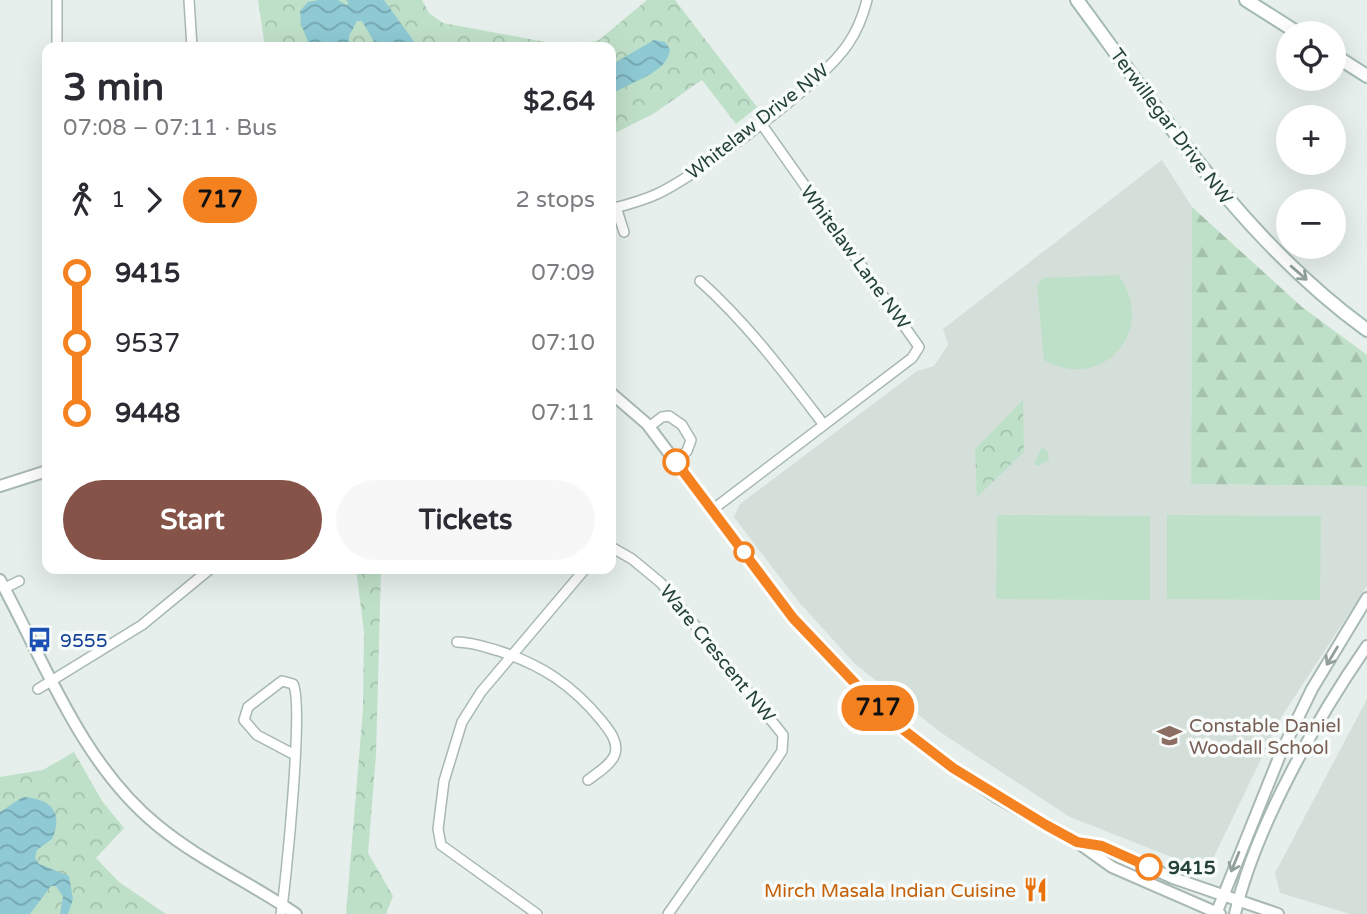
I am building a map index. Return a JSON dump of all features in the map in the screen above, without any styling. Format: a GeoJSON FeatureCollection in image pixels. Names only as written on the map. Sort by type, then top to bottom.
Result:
{"type":"FeatureCollection","features":[{"type":"Feature","properties":{"kind":"main road","name":"Terwillegar Drive NW"},"geometry":{"type":"LineString","coordinates":[[1077,0],[1222,195],[1283,258],[1367,330]]}},
{"type":"Feature","properties":{"kind":"main road"},"geometry":{"type":"LineString","coordinates":[[1246,0],[1279,21]]}},
{"type":"Feature","properties":{"kind":"main road"},"geometry":{"type":"LineString","coordinates":[[1346,63],[1367,76]]}},
{"type":"Feature","properties":{"kind":"street"},"geometry":{"type":"LineString","coordinates":[[57,0],[57,42]]}},
{"type":"Feature","properties":{"kind":"street"},"geometry":{"type":"LineString","coordinates":[[189,0],[192,42]]}},
{"type":"Feature","properties":{"kind":"street","name":"Whitelaw Drive NW"},"geometry":{"type":"LineString","coordinates":[[616,207],[658,194],[690,176],[760,122],[838,56],[863,17],[867,0]]}},
{"type":"Feature","properties":{"kind":"street","name":"Whitelaw Lane NW"},"geometry":{"type":"LineString","coordinates":[[712,510],[912,358],[919,347],[760,122]]}},
{"type":"Feature","properties":{"kind":"street","name":"Whitelaw Drive NW"},"geometry":{"type":"LineString","coordinates":[[616,215],[624,232]]}},
{"type":"Feature","properties":{"kind":"street"},"geometry":{"type":"LineString","coordinates":[[700,281],[749,329],[824,425]]}},
{"type":"Feature","properties":{"kind":"street"},"geometry":{"type":"LineString","coordinates":[[616,397],[649,427],[793,618],[888,718],[977,785],[1077,842],[1111,867],[1217,914],[1280,755],[1312,689],[1367,598]]}},
{"type":"Feature","properties":{"kind":"street"},"geometry":{"type":"LineString","coordinates":[[649,427],[662,417],[669,416],[682,425],[691,440],[687,451],[675,461]]}},
{"type":"Feature","properties":{"kind":"street"},"geometry":{"type":"LineString","coordinates":[[0,486],[42,473]]}},
{"type":"Feature","properties":{"kind":"street","name":"Ware Crescent NW"},"geometry":{"type":"LineString","coordinates":[[616,550],[649,571],[667,589],[782,735],[782,751],[668,914]]}},
{"type":"Feature","properties":{"kind":"street"},"geometry":{"type":"LineString","coordinates":[[38,689],[142,625],[204,574]]}},
{"type":"Feature","properties":{"kind":"street"},"geometry":{"type":"LineString","coordinates":[[537,914],[445,849],[438,838],[444,781],[456,737],[481,692],[581,574]]}},
{"type":"Feature","properties":{"kind":"street"},"geometry":{"type":"LineString","coordinates":[[19,581],[2,584],[88,744],[138,808],[170,835],[282,910],[296,914]]}},
{"type":"Feature","properties":{"kind":"street"},"geometry":{"type":"LineString","coordinates":[[457,642],[475,644],[512,655],[564,681],[611,733],[615,755],[588,780]]}},
{"type":"Feature","properties":{"kind":"street"},"geometry":{"type":"LineString","coordinates":[[1235,914],[1238,900],[1288,781],[1315,728],[1367,646]]}},
{"type":"Feature","properties":{"kind":"street"},"geometry":{"type":"LineString","coordinates":[[282,910],[295,755],[297,690],[293,684],[282,681],[248,707],[244,720],[252,731],[295,755]]}},
{"type":"Feature","properties":{"kind":"street"},"geometry":{"type":"LineString","coordinates":[[1077,842],[1102,846],[1173,878],[1278,914]]}},
{"type":"Feature","properties":{"kind":"shaded area"},"geometry":{"type":"Polygon","coordinates":[[[1162,160],[1192,207],[1191,484],[1367,486],[1367,586],[1282,716],[1207,871],[1070,817],[940,732],[854,663],[798,601],[734,517],[740,504],[917,371],[934,366],[948,345],[943,329],[1162,160]]]}},
{"type":"Feature","properties":{"kind":"shaded area"},"geometry":{"type":"Polygon","coordinates":[[[1367,699],[1367,914],[1350,914],[1280,893],[1275,873],[1367,699]]]}},
{"type":"Feature","properties":{"kind":"green space"},"geometry":{"type":"Polygon","coordinates":[[[258,0],[422,0],[429,13],[443,23],[545,42],[264,42],[258,0]]]}},
{"type":"Feature","properties":{"kind":"green space"},"geometry":{"type":"Polygon","coordinates":[[[647,0],[675,0],[757,107],[736,124],[702,80],[653,114],[616,132],[616,42],[592,42],[599,40],[647,0]]]}},
{"type":"Feature","properties":{"kind":"green space"},"geometry":{"type":"Polygon","coordinates":[[[1192,207],[1302,307],[1367,355],[1367,486],[1191,484],[1192,207]]]}},
{"type":"Feature","properties":{"kind":"green space"},"geometry":{"type":"Polygon","coordinates":[[[1118,275],[1129,295],[1132,315],[1128,334],[1119,350],[1104,362],[1086,369],[1066,368],[1044,360],[1037,286],[1043,278],[1118,275]]]}},
{"type":"Feature","properties":{"kind":"green space"},"geometry":{"type":"Polygon","coordinates":[[[1023,400],[1024,452],[977,497],[975,449],[1023,400]]]}},
{"type":"Feature","properties":{"kind":"green space"},"geometry":{"type":"Polygon","coordinates":[[[1042,447],[1048,452],[1049,460],[1038,466],[1034,464],[1042,447]]]}},
{"type":"Feature","properties":{"kind":"green space"},"geometry":{"type":"Polygon","coordinates":[[[997,515],[1150,516],[1150,600],[996,599],[997,515]]]}},
{"type":"Feature","properties":{"kind":"green space"},"geometry":{"type":"Polygon","coordinates":[[[1167,515],[1321,516],[1320,600],[1167,599],[1167,515]]]}},
{"type":"Feature","properties":{"kind":"green space"},"geometry":{"type":"Polygon","coordinates":[[[357,574],[381,574],[376,755],[368,853],[393,896],[386,914],[346,914],[363,709],[364,632],[357,574]]]}},
{"type":"Feature","properties":{"kind":"green space"},"geometry":{"type":"Polygon","coordinates":[[[74,752],[102,801],[124,828],[96,858],[119,882],[166,914],[0,914],[0,777],[43,770],[74,752]]]}},
{"type":"Feature","properties":{"kind":"water"},"geometry":{"type":"Polygon","coordinates":[[[338,0],[346,5],[349,3],[346,0],[384,0],[414,42],[374,42],[362,21],[357,21],[349,36],[349,42],[308,42],[301,24],[300,11],[308,2],[338,0]]]}},
{"type":"Feature","properties":{"kind":"water"},"geometry":{"type":"Polygon","coordinates":[[[654,40],[665,42],[670,49],[668,58],[655,71],[616,91],[616,62],[654,40]]]}},
{"type":"Feature","properties":{"kind":"water"},"geometry":{"type":"Polygon","coordinates":[[[23,797],[48,804],[55,814],[52,839],[37,850],[35,858],[39,864],[69,876],[73,899],[68,914],[60,914],[63,897],[56,886],[51,886],[30,914],[0,914],[0,812],[23,797]]]}},
{"type":"Feature","properties":{"kind":"bus line","name":"717"},"geometry":{"type":"LineString","coordinates":[[676,462],[793,618],[888,718],[953,768],[998,798],[1077,842],[1102,846],[1149,867]]}},
{"type":"Feature","properties":{"kind":"place","name":"9555"},"geometry":{"type":"Point","coordinates":[40,640]}},
{"type":"Feature","properties":{"kind":"place","name":"Constable Daniel Woodall School"},"geometry":{"type":"Point","coordinates":[1169,736]}},
{"type":"Feature","properties":{"kind":"place","name":"9415"},"geometry":{"type":"Point","coordinates":[1149,867]}},
{"type":"Feature","properties":{"kind":"place","name":"Mirch Masala Indian Cuisine"},"geometry":{"type":"Point","coordinates":[1036,890]}}]}
